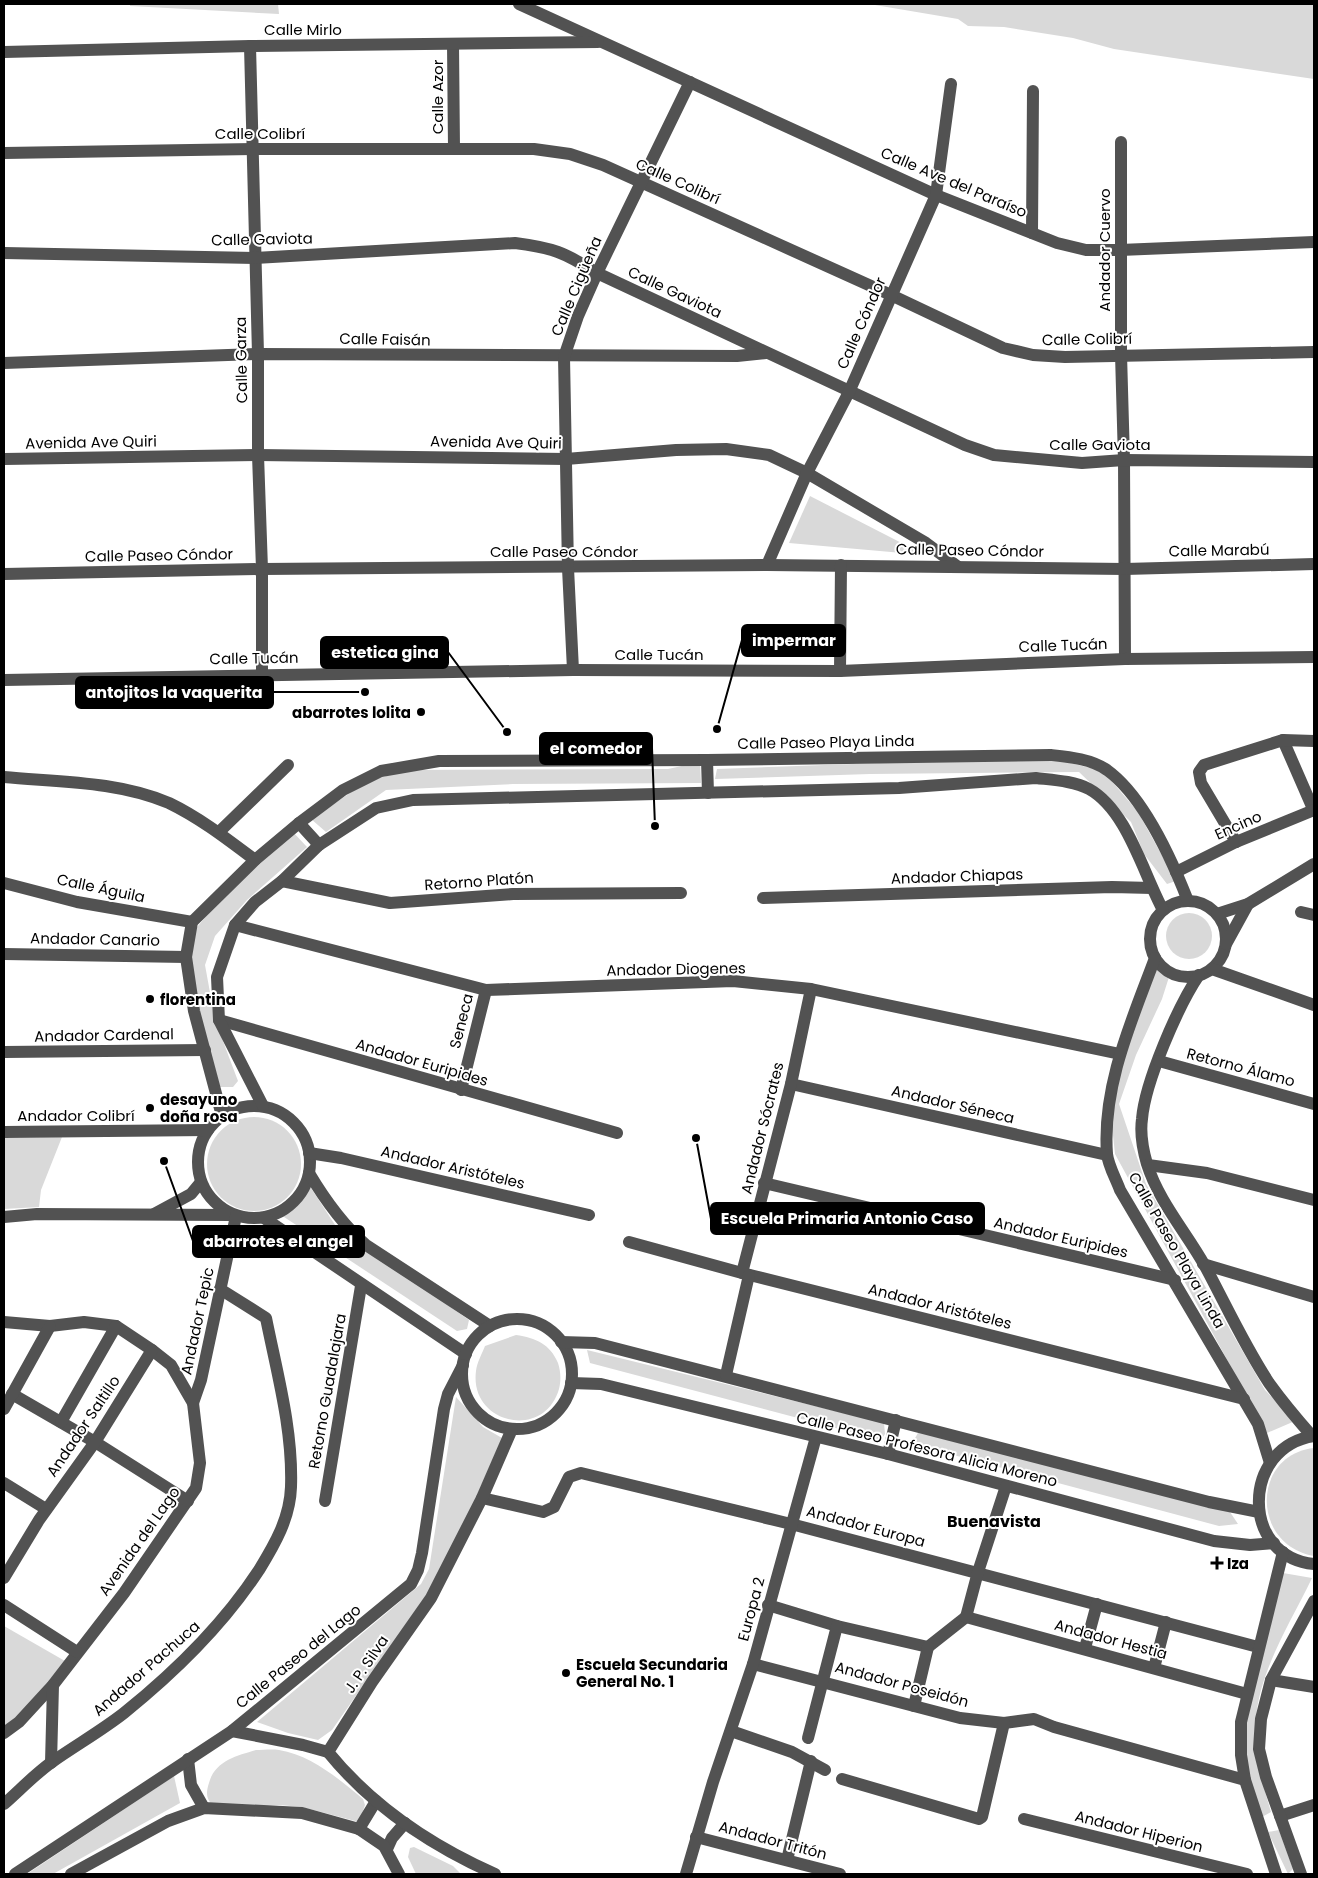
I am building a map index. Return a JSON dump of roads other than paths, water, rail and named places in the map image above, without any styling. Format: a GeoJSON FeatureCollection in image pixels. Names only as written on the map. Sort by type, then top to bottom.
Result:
{"type":"FeatureCollection","features":[{"type":"Feature","properties":{"kind":"street","name":"Calle Ave del Paraíso"},"geometry":{"type":"LineString","coordinates":[[519,4],[936,194],[1058,243],[1086,250],[1120,250],[1314,242]]}},
{"type":"Feature","properties":{"kind":"street","name":"Calle Mirlo"},"geometry":{"type":"LineString","coordinates":[[4,52],[250,46],[603,42]]}},
{"type":"Feature","properties":{"kind":"street","name":"Calle Azor"},"geometry":{"type":"LineString","coordinates":[[453,44],[454,149]]}},
{"type":"Feature","properties":{"kind":"street","name":"Calle Garza"},"geometry":{"type":"LineString","coordinates":[[250,46],[258,354],[262,674]]}},
{"type":"Feature","properties":{"kind":"street","name":"Calle Cigüeña"},"geometry":{"type":"LineString","coordinates":[[573,670],[568,568],[564,357],[578,316],[597,274],[690,82]]}},
{"type":"Feature","properties":{"kind":"street","name":"Calle Cóndor"},"geometry":{"type":"LineString","coordinates":[[767,565],[807,474],[849,392],[936,194],[951,84]]}},
{"type":"Feature","properties":{"kind":"street"},"geometry":{"type":"LineString","coordinates":[[1032,232],[1034,91]]}},
{"type":"Feature","properties":{"kind":"street","name":"Andador Cuervo"},"geometry":{"type":"LineString","coordinates":[[1121,142],[1120,250],[1125,659]]}},
{"type":"Feature","properties":{"kind":"street","name":"Calle Colibrí"},"geometry":{"type":"LineString","coordinates":[[4,154],[253,149],[534,149],[570,154],[603,165],[891,295],[1003,348],[1033,355],[1049,356],[1314,352]]}},
{"type":"Feature","properties":{"kind":"street","name":"Calle Gaviota"},"geometry":{"type":"LineString","coordinates":[[4,253],[255,258],[515,243],[548,247],[571,257],[597,274],[849,392],[965,446],[994,455],[1082,463],[1124,460],[1314,462]]}},
{"type":"Feature","properties":{"kind":"street","name":"Calle Faisán"},"geometry":{"type":"LineString","coordinates":[[4,363],[258,354],[564,357],[737,356],[767,353]]}},
{"type":"Feature","properties":{"kind":"street","name":"Avenida Ave Quiri"},"geometry":{"type":"LineString","coordinates":[[4,459],[258,456],[566,459],[676,450],[726,449],[768,455],[807,474],[926,544],[957,566]]}},
{"type":"Feature","properties":{"kind":"street","name":"Calle Marabú"},"geometry":{"type":"LineString","coordinates":[[1125,568],[1314,564]]}},
{"type":"Feature","properties":{"kind":"street","name":"Calle Paseo Cóndor"},"geometry":{"type":"LineString","coordinates":[[4,574],[262,568],[568,568],[767,565],[1125,568]]}},
{"type":"Feature","properties":{"kind":"street"},"geometry":{"type":"LineString","coordinates":[[840,670],[841,565]]}},
{"type":"Feature","properties":{"kind":"street","name":"Calle Tucán"},"geometry":{"type":"LineString","coordinates":[[4,680],[573,670],[840,670],[1125,659],[1314,657]]}},
{"type":"Feature","properties":{"kind":"street"},"geometry":{"type":"LineString","coordinates":[[1236,842],[1201,783],[1200,772],[1204,765],[1283,740],[1314,741]]}},
{"type":"Feature","properties":{"kind":"street"},"geometry":{"type":"LineString","coordinates":[[1283,740],[1314,810]]}},
{"type":"Feature","properties":{"kind":"street","name":"Calle Paseo Playa Linda"},"geometry":{"type":"LineString","coordinates":[[192,922],[255,860],[298,823],[344,790],[381,771],[410,764],[439,761],[707,760],[1051,755],[1078,758],[1107,770],[1129,794],[1148,819],[1176,872],[1188,901]]}},
{"type":"Feature","properties":{"kind":"street"},"geometry":{"type":"LineString","coordinates":[[707,760],[708,793]]}},
{"type":"Feature","properties":{"kind":"street"},"geometry":{"type":"LineString","coordinates":[[219,832],[288,765]]}},
{"type":"Feature","properties":{"kind":"street"},"geometry":{"type":"LineString","coordinates":[[4,777],[95,785],[146,796],[167,803],[219,832],[255,860]]}},
{"type":"Feature","properties":{"kind":"street"},"geometry":{"type":"LineString","coordinates":[[263,1106],[219,1020],[217,977],[235,925],[255,902],[282,881],[319,845],[376,808],[413,800],[899,788],[1036,778],[1083,786],[1099,796],[1115,814],[1134,847],[1163,910]]}},
{"type":"Feature","properties":{"kind":"street","name":"Encino"},"geometry":{"type":"LineString","coordinates":[[1176,872],[1236,842],[1314,810]]}},
{"type":"Feature","properties":{"kind":"street"},"geometry":{"type":"LineString","coordinates":[[298,823],[319,845]]}},
{"type":"Feature","properties":{"kind":"street"},"geometry":{"type":"LineString","coordinates":[[1217,914],[1248,904],[1314,864]]}},
{"type":"Feature","properties":{"kind":"street","name":"Retorno Platón"},"geometry":{"type":"LineString","coordinates":[[282,881],[390,903],[513,894],[681,893]]}},
{"type":"Feature","properties":{"kind":"street","name":"Calle Águila"},"geometry":{"type":"LineString","coordinates":[[4,883],[77,902],[192,922]]}},
{"type":"Feature","properties":{"kind":"street","name":"Andador Chiapas"},"geometry":{"type":"LineString","coordinates":[[763,898],[1112,887],[1152,888]]}},
{"type":"Feature","properties":{"kind":"street"},"geometry":{"type":"LineString","coordinates":[[1226,944],[1224,928],[1217,914],[1204,904],[1188,901],[1175,903],[1163,910],[1153,924],[1150,942],[1155,958],[1163,968],[1174,974],[1187,977],[1199,975],[1212,969],[1221,957],[1248,904]]}},
{"type":"Feature","properties":{"kind":"street"},"geometry":{"type":"LineString","coordinates":[[1301,912],[1314,915]]}},
{"type":"Feature","properties":{"kind":"street"},"geometry":{"type":"LineString","coordinates":[[192,922],[186,957],[194,1011],[222,1116]]}},
{"type":"Feature","properties":{"kind":"street","name":"Andador Diogenes"},"geometry":{"type":"LineString","coordinates":[[235,925],[486,990],[733,981],[812,989],[1120,1054]]}},
{"type":"Feature","properties":{"kind":"street","name":"Andador Canario"},"geometry":{"type":"LineString","coordinates":[[4,954],[186,957]]}},
{"type":"Feature","properties":{"kind":"street","name":"Calle Paseo Playa Linda"},"geometry":{"type":"LineString","coordinates":[[1155,958],[1120,1054],[1112,1091],[1107,1155],[1120,1190],[1175,1280],[1258,1424],[1266,1442],[1270,1463]]}},
{"type":"Feature","properties":{"kind":"street"},"geometry":{"type":"LineString","coordinates":[[1212,969],[1314,1005]]}},
{"type":"Feature","properties":{"kind":"street","name":"Calle Paseo Playa Linda"},"geometry":{"type":"LineString","coordinates":[[1199,975],[1175,1020],[1147,1095],[1142,1120],[1143,1146],[1148,1165],[1173,1218],[1204,1264],[1241,1336],[1270,1383],[1313,1436]]}},
{"type":"Feature","properties":{"kind":"street","name":"Andador Sócrates"},"geometry":{"type":"LineString","coordinates":[[726,1375],[764,1183],[791,1084],[812,989]]}},
{"type":"Feature","properties":{"kind":"street","name":"Seneca"},"geometry":{"type":"LineString","coordinates":[[461,1090],[486,990]]}},
{"type":"Feature","properties":{"kind":"street","name":"Andador Euripides"},"geometry":{"type":"LineString","coordinates":[[219,1020],[617,1133]]}},
{"type":"Feature","properties":{"kind":"street","name":"Andador Cardenal"},"geometry":{"type":"LineString","coordinates":[[4,1052],[205,1050]]}},
{"type":"Feature","properties":{"kind":"street","name":"Retorno Álamo"},"geometry":{"type":"LineString","coordinates":[[1159,1061],[1314,1104]]}},
{"type":"Feature","properties":{"kind":"street","name":"Andador Séneca"},"geometry":{"type":"LineString","coordinates":[[791,1084],[1107,1155]]}},
{"type":"Feature","properties":{"kind":"street"},"geometry":{"type":"LineString","coordinates":[[4,1217],[37,1214],[234,1216],[248,1219],[264,1218],[280,1213],[294,1203],[304,1189],[309,1173],[310,1153],[306,1139],[298,1127],[282,1114],[263,1106],[235,1109],[222,1116],[208,1130],[201,1144],[198,1160],[201,1182],[208,1196],[219,1207],[234,1216]]}},
{"type":"Feature","properties":{"kind":"street","name":"Andador Colibrí"},"geometry":{"type":"LineString","coordinates":[[4,1132],[208,1130]]}},
{"type":"Feature","properties":{"kind":"street","name":"Andador Aristóteles"},"geometry":{"type":"LineString","coordinates":[[310,1153],[341,1158],[589,1215]]}},
{"type":"Feature","properties":{"kind":"street"},"geometry":{"type":"LineString","coordinates":[[1148,1165],[1207,1173],[1314,1200]]}},
{"type":"Feature","properties":{"kind":"street"},"geometry":{"type":"LineString","coordinates":[[309,1173],[330,1207],[348,1229],[366,1245],[490,1326]]}},
{"type":"Feature","properties":{"kind":"street"},"geometry":{"type":"LineString","coordinates":[[152,1215],[191,1194],[201,1182]]}},
{"type":"Feature","properties":{"kind":"street","name":"Andador Euripides"},"geometry":{"type":"LineString","coordinates":[[764,1183],[1175,1280]]}},
{"type":"Feature","properties":{"kind":"street","name":"Andador Tepic"},"geometry":{"type":"LineString","coordinates":[[193,1403],[202,1380],[234,1216]]}},
{"type":"Feature","properties":{"kind":"street"},"geometry":{"type":"LineString","coordinates":[[264,1218],[464,1360]]}},
{"type":"Feature","properties":{"kind":"street","name":"Andador Aristóteles"},"geometry":{"type":"LineString","coordinates":[[628,1242],[746,1274],[1244,1399]]}},
{"type":"Feature","properties":{"kind":"street"},"geometry":{"type":"LineString","coordinates":[[1204,1264],[1314,1297]]}},
{"type":"Feature","properties":{"kind":"street","name":"Retorno Guadalajara"},"geometry":{"type":"LineString","coordinates":[[325,1501],[361,1286]]}},
{"type":"Feature","properties":{"kind":"street","name":"Andador Pachuca"},"geometry":{"type":"LineString","coordinates":[[4,1804],[51,1763],[124,1713],[206,1638],[241,1597],[273,1548],[287,1517],[291,1487],[289,1445],[283,1401],[266,1318],[220,1289]]}},
{"type":"Feature","properties":{"kind":"street"},"geometry":{"type":"LineString","coordinates":[[506,1320],[530,1321],[551,1331],[561,1342],[570,1360],[571,1383],[566,1399],[556,1413],[542,1423],[526,1429],[512,1429],[488,1421],[470,1403],[463,1385],[464,1360],[474,1339],[490,1326],[506,1320]]}},
{"type":"Feature","properties":{"kind":"street","name":"Avenida del Lago"},"geometry":{"type":"LineString","coordinates":[[4,1322],[50,1326],[84,1322],[116,1326],[152,1350],[171,1365],[184,1383],[193,1403],[200,1463],[196,1488],[124,1593],[77,1652],[54,1685],[19,1722],[4,1733]]}},
{"type":"Feature","properties":{"kind":"street"},"geometry":{"type":"LineString","coordinates":[[4,1409],[50,1326]]}},
{"type":"Feature","properties":{"kind":"street"},"geometry":{"type":"LineString","coordinates":[[61,1422],[116,1326]]}},
{"type":"Feature","properties":{"kind":"street","name":"Calle Paseo Profesora Alicia Moreno"},"geometry":{"type":"LineString","coordinates":[[561,1342],[595,1343],[726,1375],[1209,1502],[1259,1512]]}},
{"type":"Feature","properties":{"kind":"street","name":"Andador Saltillo"},"geometry":{"type":"LineString","coordinates":[[4,1578],[42,1515],[95,1442],[152,1350]]}},
{"type":"Feature","properties":{"kind":"street","name":"Calle Paseo del Lago"},"geometry":{"type":"LineString","coordinates":[[15,1874],[232,1731],[411,1584],[418,1570],[422,1553],[444,1409],[448,1394],[464,1360]]}},
{"type":"Feature","properties":{"kind":"street","name":"Calle Paseo Profesora Alicia Moreno"},"geometry":{"type":"LineString","coordinates":[[571,1383],[601,1384],[888,1454],[1214,1541],[1278,1547]]}},
{"type":"Feature","properties":{"kind":"street"},"geometry":{"type":"LineString","coordinates":[[12,1394],[95,1442],[188,1501]]}},
{"type":"Feature","properties":{"kind":"street"},"geometry":{"type":"LineString","coordinates":[[888,1454],[896,1420]]}},
{"type":"Feature","properties":{"kind":"street","name":"J. P. Silva"},"geometry":{"type":"LineString","coordinates":[[328,1752],[372,1682],[431,1598],[482,1498],[512,1429]]}},
{"type":"Feature","properties":{"kind":"street"},"geometry":{"type":"LineString","coordinates":[[1313,1436],[1296,1441],[1281,1450],[1270,1463],[1262,1478],[1258,1495],[1259,1512],[1264,1528],[1278,1547],[1304,1563],[1314,1564]]}},
{"type":"Feature","properties":{"kind":"street","name":"Europa 2"},"geometry":{"type":"LineString","coordinates":[[686,1874],[696,1837],[753,1664],[816,1437]]}},
{"type":"Feature","properties":{"kind":"street","name":"Andador Europa"},"geometry":{"type":"LineString","coordinates":[[482,1498],[543,1512],[554,1506],[569,1477],[581,1473],[978,1572],[1258,1647]]}},
{"type":"Feature","properties":{"kind":"street"},"geometry":{"type":"LineString","coordinates":[[4,1483],[42,1515]]}},
{"type":"Feature","properties":{"kind":"street"},"geometry":{"type":"LineString","coordinates":[[914,1706],[928,1647],[966,1617],[978,1572],[1006,1486]]}},
{"type":"Feature","properties":{"kind":"street"},"geometry":{"type":"LineString","coordinates":[[1276,1874],[1245,1780],[1241,1755],[1241,1722],[1278,1547]]}},
{"type":"Feature","properties":{"kind":"street"},"geometry":{"type":"LineString","coordinates":[[1301,1874],[1259,1749],[1261,1719],[1272,1680],[1314,1601]]}},
{"type":"Feature","properties":{"kind":"street"},"geometry":{"type":"LineString","coordinates":[[1085,1648],[1097,1604]]}},
{"type":"Feature","properties":{"kind":"street"},"geometry":{"type":"LineString","coordinates":[[4,1605],[77,1652]]}},
{"type":"Feature","properties":{"kind":"street"},"geometry":{"type":"LineString","coordinates":[[768,1605],[837,1626],[928,1647]]}},
{"type":"Feature","properties":{"kind":"street","name":"Andador Hestia"},"geometry":{"type":"LineString","coordinates":[[966,1617],[1085,1648],[1247,1694]]}},
{"type":"Feature","properties":{"kind":"street"},"geometry":{"type":"LineString","coordinates":[[1154,1668],[1166,1622]]}},
{"type":"Feature","properties":{"kind":"street"},"geometry":{"type":"LineString","coordinates":[[808,1738],[837,1626]]}},
{"type":"Feature","properties":{"kind":"street","name":"Andador Poseidón"},"geometry":{"type":"LineString","coordinates":[[753,1664],[823,1680],[960,1718],[1004,1723],[1034,1719],[1063,1729],[1245,1780]]}},
{"type":"Feature","properties":{"kind":"street"},"geometry":{"type":"LineString","coordinates":[[1272,1680],[1314,1686]]}},
{"type":"Feature","properties":{"kind":"street"},"geometry":{"type":"LineString","coordinates":[[51,1763],[54,1685]]}},
{"type":"Feature","properties":{"kind":"street"},"geometry":{"type":"LineString","coordinates":[[842,1779],[981,1819],[1004,1723]]}},
{"type":"Feature","properties":{"kind":"street"},"geometry":{"type":"LineString","coordinates":[[232,1731],[303,1744],[328,1752],[376,1801],[405,1823],[475,1869],[495,1874]]}},
{"type":"Feature","properties":{"kind":"street"},"geometry":{"type":"LineString","coordinates":[[731,1731],[792,1752],[826,1770]]}},
{"type":"Feature","properties":{"kind":"street"},"geometry":{"type":"LineString","coordinates":[[188,1759],[192,1784],[204,1808]]}},
{"type":"Feature","properties":{"kind":"street"},"geometry":{"type":"LineString","coordinates":[[787,1860],[811,1762]]}},
{"type":"Feature","properties":{"kind":"street"},"geometry":{"type":"LineString","coordinates":[[359,1829],[376,1801]]}},
{"type":"Feature","properties":{"kind":"street"},"geometry":{"type":"LineString","coordinates":[[1280,1816],[1314,1805]]}},
{"type":"Feature","properties":{"kind":"street"},"geometry":{"type":"LineString","coordinates":[[71,1874],[88,1869],[168,1821],[204,1808],[302,1813],[359,1829],[387,1849],[399,1874]]}},
{"type":"Feature","properties":{"kind":"street","name":"Andador Hiperion"},"geometry":{"type":"LineString","coordinates":[[1024,1819],[1247,1874]]}},
{"type":"Feature","properties":{"kind":"street"},"geometry":{"type":"LineString","coordinates":[[387,1849],[392,1838],[405,1823]]}},
{"type":"Feature","properties":{"kind":"street","name":"Andador Tritón"},"geometry":{"type":"LineString","coordinates":[[696,1837],[840,1874]]}},
{"type":"Feature","properties":{"kind":"place","name":"antojitos la vaquerita"},"geometry":{"type":"Point","coordinates":[365,692]}},
{"type":"Feature","properties":{"kind":"place","name":"abarrotes lolita"},"geometry":{"type":"Point","coordinates":[421,712]}},
{"type":"Feature","properties":{"kind":"place","name":"impermar"},"geometry":{"type":"Point","coordinates":[717,729]}},
{"type":"Feature","properties":{"kind":"place","name":"estetica gina"},"geometry":{"type":"Point","coordinates":[507,732]}},
{"type":"Feature","properties":{"kind":"place","name":"el comedor"},"geometry":{"type":"Point","coordinates":[655,826]}},
{"type":"Feature","properties":{"kind":"place","name":"florentina"},"geometry":{"type":"Point","coordinates":[150,999]}},
{"type":"Feature","properties":{"kind":"place","name":"desayuno doña rosa"},"geometry":{"type":"Point","coordinates":[150,1108]}},
{"type":"Feature","properties":{"kind":"place","name":"Escuela Primaria Antonio Caso"},"geometry":{"type":"Point","coordinates":[696,1138]}},
{"type":"Feature","properties":{"kind":"place","name":"abarrotes el angel"},"geometry":{"type":"Point","coordinates":[164,1161]}},
{"type":"Feature","properties":{"kind":"place","name":"Iza"},"geometry":{"type":"Point","coordinates":[1217,1563]}},
{"type":"Feature","properties":{"kind":"place","name":"Escuela Secundaria General No. 1"},"geometry":{"type":"Point","coordinates":[566,1673]}},
{"type":"Feature","properties":{"kind":"district","name":"Buenavista"},"geometry":{"type":"Point","coordinates":[994,1521]}}]}
